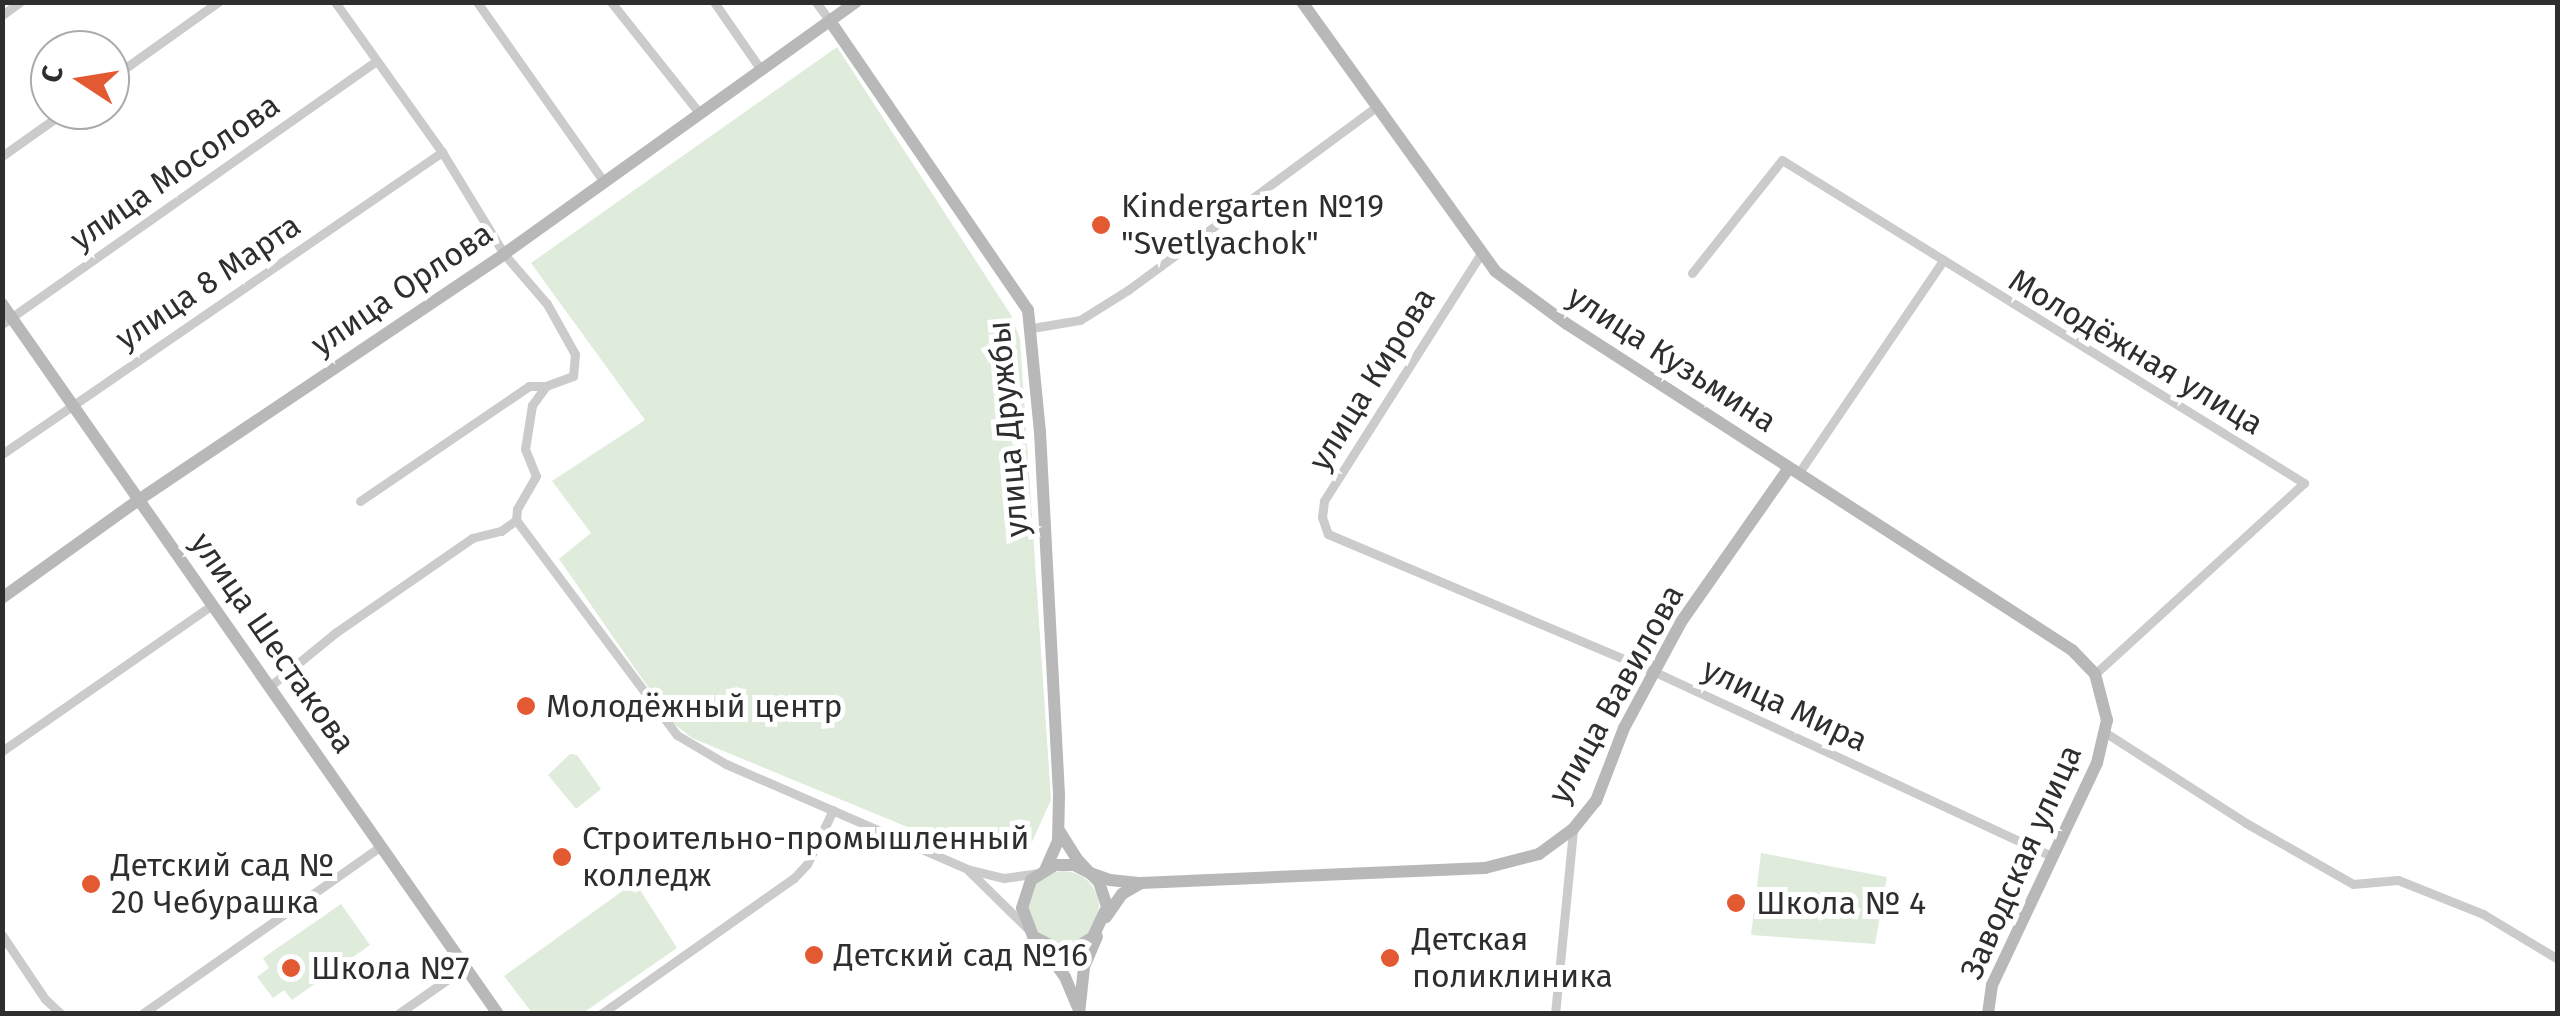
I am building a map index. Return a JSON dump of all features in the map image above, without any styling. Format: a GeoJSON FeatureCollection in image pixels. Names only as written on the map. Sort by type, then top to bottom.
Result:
{"type":"FeatureCollection","features":[{"type":"Feature","properties":{"kind":"street"},"geometry":{"type":"LineString","coordinates":[[2,15],[20,2]]}},
{"type":"Feature","properties":{"kind":"street"},"geometry":{"type":"LineString","coordinates":[[130,66],[218,2]]}},
{"type":"Feature","properties":{"kind":"street"},"geometry":{"type":"LineString","coordinates":[[335,2],[442,152],[504,254],[547,304],[575,354],[572,376],[546,386],[530,386],[360,501]]}},
{"type":"Feature","properties":{"kind":"street"},"geometry":{"type":"LineString","coordinates":[[477,2],[604,182]]}},
{"type":"Feature","properties":{"kind":"street"},"geometry":{"type":"LineString","coordinates":[[610,2],[700,114]]}},
{"type":"Feature","properties":{"kind":"street"},"geometry":{"type":"LineString","coordinates":[[714,2],[761,70]]}},
{"type":"Feature","properties":{"kind":"street"},"geometry":{"type":"LineString","coordinates":[[816,2],[830,22]]}},
{"type":"Feature","properties":{"kind":"street","name":"улица Орлова"},"geometry":{"type":"LineString","coordinates":[[2,598],[140,499],[504,254],[856,2]]}},
{"type":"Feature","properties":{"kind":"street","name":"улица Кузьмина"},"geometry":{"type":"LineString","coordinates":[[1302,2],[1480,255],[1525,295],[2072,650],[2095,674]]}},
{"type":"Feature","properties":{"kind":"street","name":"улица Дружбы"},"geometry":{"type":"LineString","coordinates":[[830,22],[1019,292],[1032,328],[1060,832]]}},
{"type":"Feature","properties":{"kind":"street","name":"улица Мосолова"},"geometry":{"type":"LineString","coordinates":[[7,321],[376,61]]}},
{"type":"Feature","properties":{"kind":"street"},"geometry":{"type":"LineString","coordinates":[[1032,328],[1080,320],[1128,290],[1376,106]]}},
{"type":"Feature","properties":{"kind":"street"},"geometry":{"type":"LineString","coordinates":[[2,156],[39,130]]}},
{"type":"Feature","properties":{"kind":"street","name":"улица 8 Марта"},"geometry":{"type":"LineString","coordinates":[[2,454],[442,152]]}},
{"type":"Feature","properties":{"kind":"street"},"geometry":{"type":"LineString","coordinates":[[1692,273],[1782,160],[1942,262]]}},
{"type":"Feature","properties":{"kind":"street","name":"улица Кирова"},"geometry":{"type":"LineString","coordinates":[[1328,534],[1322,516],[1324,501],[1480,255]]}},
{"type":"Feature","properties":{"kind":"street","name":"улица Вавилова"},"geometry":{"type":"LineString","coordinates":[[1090,873],[1141,883],[1484,868],[1539,854],[1573,828],[1596,801],[1624,728],[1681,622],[1942,262]]}},
{"type":"Feature","properties":{"kind":"street","name":"Молодёжная улица"},"geometry":{"type":"LineString","coordinates":[[1942,262],[2304,484],[2095,674]]}},
{"type":"Feature","properties":{"kind":"street","name":"улица Шестакова"},"geometry":{"type":"LineString","coordinates":[[2,304],[7,321],[73,404],[498,1014]]}},
{"type":"Feature","properties":{"kind":"street"},"geometry":{"type":"LineString","coordinates":[[546,386],[532,405],[528,420],[525,450],[536,476],[517,509],[516,520],[668,728],[726,764],[967,870],[1004,878],[1064,864],[1090,873]]}},
{"type":"Feature","properties":{"kind":"street"},"geometry":{"type":"LineString","coordinates":[[269,687],[334,633],[472,538],[500,531],[516,520]]}},
{"type":"Feature","properties":{"kind":"street","name":"улица Мира"},"geometry":{"type":"LineString","coordinates":[[1328,534],[1655,672],[2052,856]]}},
{"type":"Feature","properties":{"kind":"street"},"geometry":{"type":"LineString","coordinates":[[2,750],[212,605]]}},
{"type":"Feature","properties":{"kind":"street","name":"Заводская улица"},"geometry":{"type":"LineString","coordinates":[[1988,1014],[1992,985],[2097,764],[2106,733],[2106,705],[2095,674]]}},
{"type":"Feature","properties":{"kind":"street","name":"Заводская улица"},"geometry":{"type":"LineString","coordinates":[[2106,733],[2246,823],[2353,884],[2398,880],[2483,914],[2558,958]]}},
{"type":"Feature","properties":{"kind":"street"},"geometry":{"type":"LineString","coordinates":[[600,1014],[794,878],[807,864],[833,810]]}},
{"type":"Feature","properties":{"kind":"street"},"geometry":{"type":"LineString","coordinates":[[1554,1014],[1573,828]]}},
{"type":"Feature","properties":{"kind":"street"},"geometry":{"type":"LineString","coordinates":[[1027,928],[1022,898],[1042,870],[1060,832],[1105,894],[1102,924],[1084,966],[1079,1012]]}},
{"type":"Feature","properties":{"kind":"street"},"geometry":{"type":"LineString","coordinates":[[142,1014],[381,846]]}},
{"type":"Feature","properties":{"kind":"street"},"geometry":{"type":"LineString","coordinates":[[967,870],[1040,942],[1065,978],[1079,1012]]}},
{"type":"Feature","properties":{"kind":"street"},"geometry":{"type":"LineString","coordinates":[[1040,942],[1068,949],[1086,943],[1122,894],[1141,883]]}},
{"type":"Feature","properties":{"kind":"street"},"geometry":{"type":"LineString","coordinates":[[2,935],[45,999],[61,1014]]}},
{"type":"Feature","properties":{"kind":"street"},"geometry":{"type":"LineString","coordinates":[[398,1014],[465,966]]}},
{"type":"Feature","properties":{"kind":"green space"},"geometry":{"type":"Polygon","coordinates":[[[837,47],[1011,315],[1020,339],[1051,800],[1031,844],[986,836],[979,848],[968,852],[692,738],[673,723],[559,559],[591,533],[552,481],[645,420],[531,263],[837,47]]]}},
{"type":"Feature","properties":{"kind":"green space"},"geometry":{"type":"Polygon","coordinates":[[[570,754],[577,755],[601,789],[576,809],[548,775],[570,754]]]}},
{"type":"Feature","properties":{"kind":"green space"},"geometry":{"type":"Polygon","coordinates":[[[1761,853],[1887,877],[1875,944],[1751,935],[1761,853]]]}},
{"type":"Feature","properties":{"kind":"green space"},"geometry":{"type":"Polygon","coordinates":[[[1063,871],[1088,882],[1099,907],[1088,932],[1063,943],[1038,932],[1027,907],[1038,882],[1063,871]]]}},
{"type":"Feature","properties":{"kind":"green space"},"geometry":{"type":"Polygon","coordinates":[[[635,882],[677,948],[583,1013],[532,1013],[504,976],[635,882]]]}},
{"type":"Feature","properties":{"kind":"green space"},"geometry":{"type":"Polygon","coordinates":[[[341,904],[370,945],[292,1000],[284,990],[273,998],[257,977],[269,968],[263,958],[341,904]]]}},
{"type":"Feature","properties":{"kind":"place","name":"Kindergarten №19 \"Svetlyachok\""},"geometry":{"type":"Point","coordinates":[1101,225]}},
{"type":"Feature","properties":{"kind":"place","name":"Молодёжный центр"},"geometry":{"type":"Point","coordinates":[526,706]}},
{"type":"Feature","properties":{"kind":"place","name":"Строительно-промышленный колледж"},"geometry":{"type":"Point","coordinates":[562,857]}},
{"type":"Feature","properties":{"kind":"place","name":"Детский сад № 20 Чебурашка"},"geometry":{"type":"Point","coordinates":[91,884]}},
{"type":"Feature","properties":{"kind":"place","name":"Школа № 4"},"geometry":{"type":"Point","coordinates":[1736,903]}},
{"type":"Feature","properties":{"kind":"place","name":"Детский сад №16"},"geometry":{"type":"Point","coordinates":[814,955]}},
{"type":"Feature","properties":{"kind":"place","name":"Детская поликлиника"},"geometry":{"type":"Point","coordinates":[1390,958]}},
{"type":"Feature","properties":{"kind":"place","name":"Школа №7"},"geometry":{"type":"Point","coordinates":[291,968]}}]}
